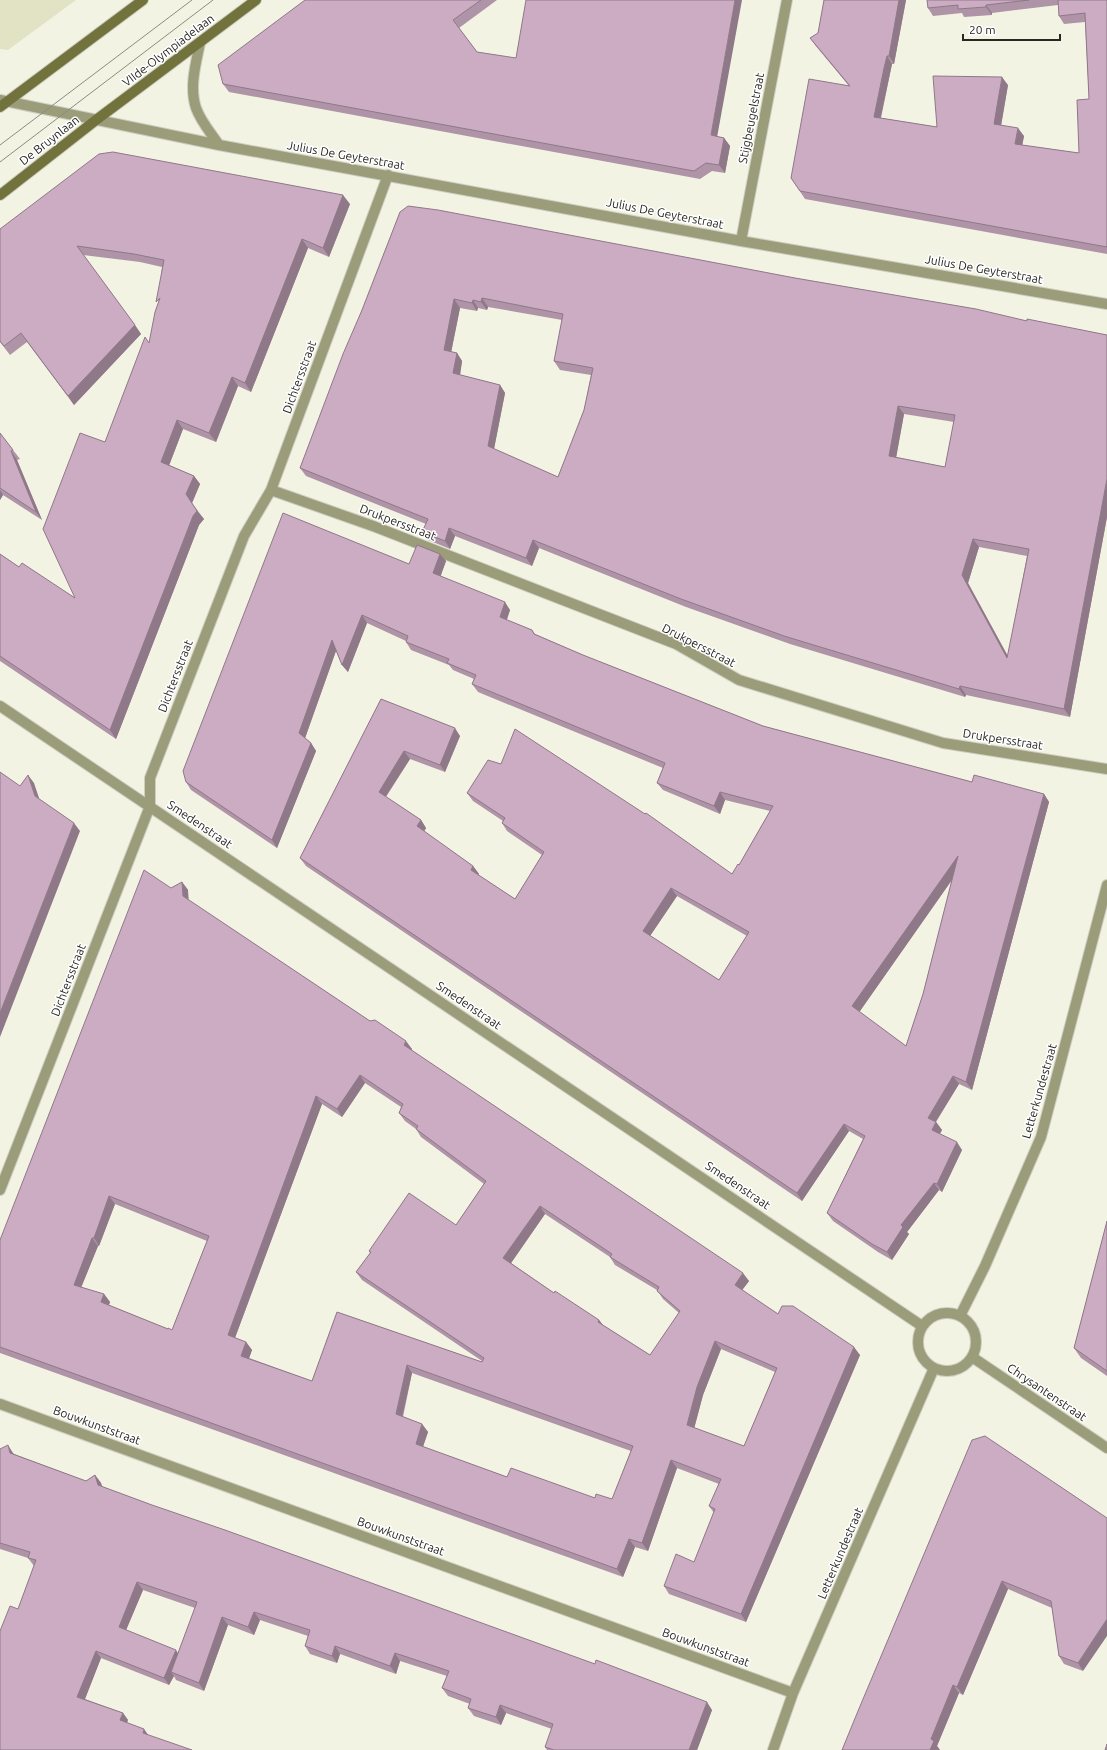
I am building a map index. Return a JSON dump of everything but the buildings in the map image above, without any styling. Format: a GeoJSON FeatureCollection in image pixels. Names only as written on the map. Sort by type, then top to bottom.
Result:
{"type":"FeatureCollection","features":[{"type":"Feature","properties":{"kind":"main road"},"geometry":{"type":"LineString","coordinates":[[3,103],[143,0]]}},
{"type":"Feature","properties":{"kind":"main road","name":"VIIde-Olympiadelaan"},"geometry":{"type":"LineString","coordinates":[[96,120],[256,0]]}},
{"type":"Feature","properties":{"kind":"main road","name":"De Bruynlaan"},"geometry":{"type":"LineString","coordinates":[[0,195],[96,120]]}},
{"type":"Feature","properties":{"kind":"street","name":"Stijgbeugelstraat"},"geometry":{"type":"LineString","coordinates":[[741,241],[787,0]]}},
{"type":"Feature","properties":{"kind":"street"},"geometry":{"type":"LineString","coordinates":[[200,43],[194,80],[196,107],[204,124],[219,145]]}},
{"type":"Feature","properties":{"kind":"street","name":"Julius De Geyterstraat"},"geometry":{"type":"LineString","coordinates":[[3,103],[219,145],[741,241],[1107,304]]}},
{"type":"Feature","properties":{"kind":"street","name":"Dichtersstraat"},"geometry":{"type":"LineString","coordinates":[[0,1190],[150,806],[150,778],[244,536],[271,490],[388,175]]}},
{"type":"Feature","properties":{"kind":"street","name":"Drukpersstraat"},"geometry":{"type":"LineString","coordinates":[[271,490],[373,526],[676,644],[739,680],[943,743],[1107,768]]}},
{"type":"Feature","properties":{"kind":"street","name":"Smedenstraat"},"geometry":{"type":"LineString","coordinates":[[0,706],[922,1326]]}},
{"type":"Feature","properties":{"kind":"street","name":"Letterkundestraat"},"geometry":{"type":"LineString","coordinates":[[960,1316],[985,1266],[1040,1137],[1107,885]]}},
{"type":"Feature","properties":{"kind":"street"},"geometry":{"type":"LineString","coordinates":[[950,1313],[960,1316],[968,1322],[974,1331],[975,1341],[972,1357],[962,1367],[953,1370],[944,1371],[934,1368],[924,1361],[918,1350],[918,1338],[922,1326],[930,1318],[939,1314],[950,1313]]}},
{"type":"Feature","properties":{"kind":"street","name":"Chrysantenstraat"},"geometry":{"type":"LineString","coordinates":[[972,1357],[1107,1448]]}},
{"type":"Feature","properties":{"kind":"street","name":"Letterkundestraat"},"geometry":{"type":"LineString","coordinates":[[773,1750],[793,1693],[934,1368]]}},
{"type":"Feature","properties":{"kind":"street","name":"Bouwkunststraat"},"geometry":{"type":"LineString","coordinates":[[0,1404],[793,1693]]}},
{"type":"Feature","properties":{"kind":"green space"},"geometry":{"type":"Polygon","coordinates":[[[0,0],[76,0],[8,50],[0,49],[0,0]]]}},
{"type":"Feature","properties":{"kind":"tram line"},"geometry":{"type":"LineString","coordinates":[[0,145],[192,0]]}},
{"type":"Feature","properties":{"kind":"tram line"},"geometry":{"type":"LineString","coordinates":[[0,162],[213,0]]}}]}
